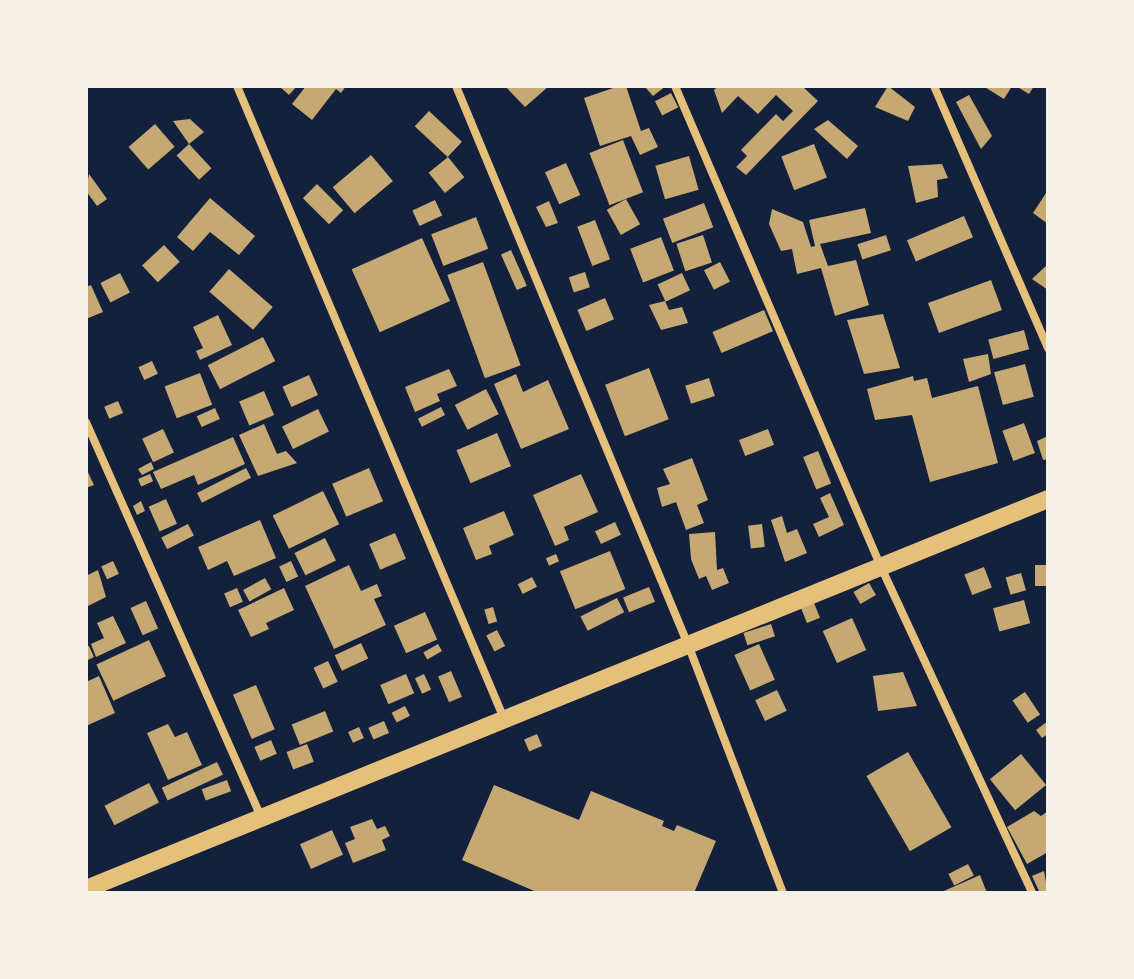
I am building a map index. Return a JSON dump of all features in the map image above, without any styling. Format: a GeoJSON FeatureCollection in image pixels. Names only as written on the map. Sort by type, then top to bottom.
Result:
{"type":"FeatureCollection","features":[{"type":"Feature","properties":{"kind":"main road"},"geometry":{"type":"LineString","coordinates":[[88,889],[1048,499]]}},
{"type":"Feature","properties":{"kind":"street"},"geometry":{"type":"LineString","coordinates":[[237,86],[505,722]]}},
{"type":"Feature","properties":{"kind":"street"},"geometry":{"type":"LineString","coordinates":[[456,86],[689,647],[783,893]]}},
{"type":"Feature","properties":{"kind":"street"},"geometry":{"type":"LineString","coordinates":[[675,86],[881,567],[1032,893]]}},
{"type":"Feature","properties":{"kind":"street"},"geometry":{"type":"LineString","coordinates":[[934,86],[1048,348]]}},
{"type":"Feature","properties":{"kind":"street"},"geometry":{"type":"LineString","coordinates":[[86,422],[261,818]]}},
{"type":"Feature","properties":{"kind":"building"},"geometry":{"type":"Polygon","coordinates":[[[279,86],[297,86],[289,95],[279,86]]]}},
{"type":"Feature","properties":{"kind":"building"},"geometry":{"type":"Polygon","coordinates":[[[306,86],[346,86],[341,93],[336,89],[312,120],[292,104],[306,86]]]}},
{"type":"Feature","properties":{"kind":"building"},"geometry":{"type":"Polygon","coordinates":[[[505,86],[549,86],[525,107],[505,86]]]}},
{"type":"Feature","properties":{"kind":"building"},"geometry":{"type":"Polygon","coordinates":[[[626,86],[641,131],[649,128],[658,147],[640,155],[631,136],[600,146],[584,98],[626,86]]]}},
{"type":"Feature","properties":{"kind":"building"},"geometry":{"type":"Polygon","coordinates":[[[644,86],[666,86],[653,96],[644,86]]]}},
{"type":"Feature","properties":{"kind":"building"},"geometry":{"type":"Polygon","coordinates":[[[718,86],[802,86],[818,101],[746,175],[736,167],[747,156],[741,150],[776,114],[783,121],[793,111],[776,95],[758,114],[738,96],[722,113],[714,90],[718,86]]]}},
{"type":"Feature","properties":{"kind":"building"},"geometry":{"type":"Polygon","coordinates":[[[888,86],[915,107],[908,121],[875,107],[888,86]]]}},
{"type":"Feature","properties":{"kind":"building"},"geometry":{"type":"Polygon","coordinates":[[[983,86],[1012,86],[1004,99],[983,86]]]}},
{"type":"Feature","properties":{"kind":"building"},"geometry":{"type":"Polygon","coordinates":[[[1016,86],[1034,86],[1029,94],[1016,86]]]}},
{"type":"Feature","properties":{"kind":"building"},"geometry":{"type":"Polygon","coordinates":[[[671,93],[678,107],[662,115],[655,101],[671,93]]]}},
{"type":"Feature","properties":{"kind":"building"},"geometry":{"type":"Polygon","coordinates":[[[969,95],[992,136],[981,149],[956,102],[969,95]]]}},
{"type":"Feature","properties":{"kind":"building"},"geometry":{"type":"Polygon","coordinates":[[[429,111],[462,142],[448,157],[415,126],[429,111]]]}},
{"type":"Feature","properties":{"kind":"building"},"geometry":{"type":"Polygon","coordinates":[[[190,119],[204,132],[189,144],[173,121],[190,119]]]}},
{"type":"Feature","properties":{"kind":"building"},"geometry":{"type":"Polygon","coordinates":[[[828,120],[858,146],[847,159],[814,129],[828,120]]]}},
{"type":"Feature","properties":{"kind":"building"},"geometry":{"type":"Polygon","coordinates":[[[155,124],[175,147],[148,170],[129,147],[155,124]]]}},
{"type":"Feature","properties":{"kind":"building"},"geometry":{"type":"Polygon","coordinates":[[[623,140],[643,192],[609,205],[589,153],[623,140]]]}},
{"type":"Feature","properties":{"kind":"building"},"geometry":{"type":"Polygon","coordinates":[[[189,144],[212,168],[199,180],[177,156],[189,144]]]}},
{"type":"Feature","properties":{"kind":"building"},"geometry":{"type":"Polygon","coordinates":[[[814,144],[827,178],[794,190],[781,157],[814,144]]]}},
{"type":"Feature","properties":{"kind":"building"},"geometry":{"type":"Polygon","coordinates":[[[371,155],[393,181],[355,213],[333,187],[371,155]]]}},
{"type":"Feature","properties":{"kind":"building"},"geometry":{"type":"Polygon","coordinates":[[[689,156],[699,190],[665,199],[655,166],[689,156]]]}},
{"type":"Feature","properties":{"kind":"building"},"geometry":{"type":"Polygon","coordinates":[[[448,157],[464,177],[445,193],[429,173],[448,157]]]}},
{"type":"Feature","properties":{"kind":"building"},"geometry":{"type":"Polygon","coordinates":[[[566,163],[580,195],[559,204],[545,172],[566,163]]]}},
{"type":"Feature","properties":{"kind":"building"},"geometry":{"type":"Polygon","coordinates":[[[942,164],[948,178],[937,180],[938,197],[916,203],[908,166],[942,164]]]}},
{"type":"Feature","properties":{"kind":"building"},"geometry":{"type":"Polygon","coordinates":[[[89,174],[107,199],[97,206],[86,191],[89,174]]]}},
{"type":"Feature","properties":{"kind":"building"},"geometry":{"type":"Polygon","coordinates":[[[317,184],[343,210],[329,224],[303,198],[317,184]]]}},
{"type":"Feature","properties":{"kind":"building"},"geometry":{"type":"Polygon","coordinates":[[[1048,190],[1048,224],[1033,213],[1048,190]]]}},
{"type":"Feature","properties":{"kind":"building"},"geometry":{"type":"Polygon","coordinates":[[[210,198],[255,236],[239,255],[210,232],[193,251],[177,237],[210,198]]]}},
{"type":"Feature","properties":{"kind":"building"},"geometry":{"type":"Polygon","coordinates":[[[626,199],[640,224],[621,235],[607,210],[626,199]]]}},
{"type":"Feature","properties":{"kind":"building"},"geometry":{"type":"Polygon","coordinates":[[[435,200],[442,215],[420,226],[412,211],[435,200]]]}},
{"type":"Feature","properties":{"kind":"building"},"geometry":{"type":"Polygon","coordinates":[[[549,201],[558,223],[546,227],[536,207],[549,201]]]}},
{"type":"Feature","properties":{"kind":"building"},"geometry":{"type":"Polygon","coordinates":[[[704,203],[713,227],[672,243],[663,219],[704,203]]]}},
{"type":"Feature","properties":{"kind":"building"},"geometry":{"type":"Polygon","coordinates":[[[865,208],[871,233],[820,244],[828,266],[856,260],[869,305],[835,316],[821,268],[797,274],[792,249],[781,251],[769,224],[772,209],[803,222],[811,247],[815,246],[809,220],[865,208]]]}},
{"type":"Feature","properties":{"kind":"building"},"geometry":{"type":"Polygon","coordinates":[[[964,216],[973,237],[916,261],[907,240],[964,216]]]}},
{"type":"Feature","properties":{"kind":"building"},"geometry":{"type":"Polygon","coordinates":[[[476,217],[488,249],[443,266],[431,234],[476,217]]]}},
{"type":"Feature","properties":{"kind":"building"},"geometry":{"type":"Polygon","coordinates":[[[595,220],[610,259],[592,266],[577,227],[595,220]]]}},
{"type":"Feature","properties":{"kind":"building"},"geometry":{"type":"Polygon","coordinates":[[[703,235],[712,263],[685,271],[676,244],[703,235]]]}},
{"type":"Feature","properties":{"kind":"building"},"geometry":{"type":"Polygon","coordinates":[[[886,235],[891,250],[862,259],[857,244],[886,235]]]}},
{"type":"Feature","properties":{"kind":"building"},"geometry":{"type":"Polygon","coordinates":[[[661,237],[674,271],[643,282],[630,249],[661,237]]]}},
{"type":"Feature","properties":{"kind":"building"},"geometry":{"type":"Polygon","coordinates":[[[422,238],[450,301],[380,332],[352,269],[422,238]]]}},
{"type":"Feature","properties":{"kind":"building"},"geometry":{"type":"Polygon","coordinates":[[[164,245],[180,262],[158,282],[142,265],[164,245]]]}},
{"type":"Feature","properties":{"kind":"building"},"geometry":{"type":"Polygon","coordinates":[[[511,250],[527,286],[517,290],[501,254],[511,250]]]}},
{"type":"Feature","properties":{"kind":"building"},"geometry":{"type":"Polygon","coordinates":[[[483,262],[521,365],[485,378],[447,275],[483,262]]]}},
{"type":"Feature","properties":{"kind":"building"},"geometry":{"type":"Polygon","coordinates":[[[720,262],[730,282],[714,290],[704,270],[720,262]]]}},
{"type":"Feature","properties":{"kind":"building"},"geometry":{"type":"Polygon","coordinates":[[[1048,264],[1048,290],[1032,279],[1048,264]]]}},
{"type":"Feature","properties":{"kind":"building"},"geometry":{"type":"Polygon","coordinates":[[[229,269],[273,307],[253,330],[209,292],[229,269]]]}},
{"type":"Feature","properties":{"kind":"building"},"geometry":{"type":"Polygon","coordinates":[[[585,272],[590,287],[574,292],[569,277],[585,272]]]}},
{"type":"Feature","properties":{"kind":"building"},"geometry":{"type":"Polygon","coordinates":[[[120,273],[130,293],[110,303],[100,283],[120,273]]]}},
{"type":"Feature","properties":{"kind":"building"},"geometry":{"type":"Polygon","coordinates":[[[682,273],[690,290],[666,302],[658,284],[682,273]]]}},
{"type":"Feature","properties":{"kind":"building"},"geometry":{"type":"Polygon","coordinates":[[[991,280],[1002,310],[939,333],[928,303],[991,280]]]}},
{"type":"Feature","properties":{"kind":"building"},"geometry":{"type":"Polygon","coordinates":[[[91,285],[103,312],[86,319],[86,287],[91,285]]]}},
{"type":"Feature","properties":{"kind":"building"},"geometry":{"type":"Polygon","coordinates":[[[605,298],[614,319],[586,331],[577,310],[605,298]]]}},
{"type":"Feature","properties":{"kind":"building"},"geometry":{"type":"Polygon","coordinates":[[[665,301],[669,310],[682,307],[688,323],[661,330],[649,305],[665,301]]]}},
{"type":"Feature","properties":{"kind":"building"},"geometry":{"type":"Polygon","coordinates":[[[764,310],[773,331],[721,353],[712,332],[764,310]]]}},
{"type":"Feature","properties":{"kind":"building"},"geometry":{"type":"Polygon","coordinates":[[[883,314],[900,368],[864,374],[847,320],[883,314]]]}},
{"type":"Feature","properties":{"kind":"building"},"geometry":{"type":"Polygon","coordinates":[[[218,315],[232,345],[200,360],[196,351],[203,348],[193,327],[218,315]]]}},
{"type":"Feature","properties":{"kind":"building"},"geometry":{"type":"Polygon","coordinates":[[[1024,330],[1029,349],[993,359],[988,340],[1024,330]]]}},
{"type":"Feature","properties":{"kind":"building"},"geometry":{"type":"Polygon","coordinates":[[[263,337],[275,361],[220,389],[208,365],[263,337]]]}},
{"type":"Feature","properties":{"kind":"building"},"geometry":{"type":"Polygon","coordinates":[[[988,354],[991,374],[969,382],[963,359],[988,354]]]}},
{"type":"Feature","properties":{"kind":"building"},"geometry":{"type":"Polygon","coordinates":[[[152,361],[158,374],[144,380],[138,367],[152,361]]]}},
{"type":"Feature","properties":{"kind":"building"},"geometry":{"type":"Polygon","coordinates":[[[1025,364],[1034,397],[1003,405],[994,372],[1025,364]]]}},
{"type":"Feature","properties":{"kind":"building"},"geometry":{"type":"Polygon","coordinates":[[[649,368],[669,419],[625,436],[605,385],[649,368]]]}},
{"type":"Feature","properties":{"kind":"building"},"geometry":{"type":"Polygon","coordinates":[[[449,369],[457,386],[437,394],[440,401],[415,412],[405,387],[449,369]]]}},
{"type":"Feature","properties":{"kind":"building"},"geometry":{"type":"Polygon","coordinates":[[[200,373],[212,405],[177,418],[165,387],[200,373]]]}},
{"type":"Feature","properties":{"kind":"building"},"geometry":{"type":"Polygon","coordinates":[[[516,374],[523,392],[548,380],[569,429],[521,449],[494,384],[516,374]]]}},
{"type":"Feature","properties":{"kind":"building"},"geometry":{"type":"Polygon","coordinates":[[[309,375],[318,395],[291,407],[283,387],[309,375]]]}},
{"type":"Feature","properties":{"kind":"building"},"geometry":{"type":"Polygon","coordinates":[[[913,376],[914,381],[927,378],[932,398],[978,386],[998,463],[930,482],[912,415],[875,420],[867,389],[913,376]]]}},
{"type":"Feature","properties":{"kind":"building"},"geometry":{"type":"Polygon","coordinates":[[[709,378],[715,396],[691,404],[685,386],[709,378]]]}},
{"type":"Feature","properties":{"kind":"building"},"geometry":{"type":"Polygon","coordinates":[[[486,389],[499,414],[468,430],[455,405],[486,389]]]}},
{"type":"Feature","properties":{"kind":"building"},"geometry":{"type":"Polygon","coordinates":[[[264,391],[274,415],[249,425],[239,402],[264,391]]]}},
{"type":"Feature","properties":{"kind":"building"},"geometry":{"type":"Polygon","coordinates":[[[118,401],[123,413],[109,419],[104,407],[118,401]]]}},
{"type":"Feature","properties":{"kind":"building"},"geometry":{"type":"Polygon","coordinates":[[[441,407],[445,415],[422,427],[418,419],[441,407]]]}},
{"type":"Feature","properties":{"kind":"building"},"geometry":{"type":"Polygon","coordinates":[[[215,408],[220,419],[202,427],[197,416],[215,408]]]}},
{"type":"Feature","properties":{"kind":"building"},"geometry":{"type":"Polygon","coordinates":[[[318,409],[329,431],[293,449],[282,427],[318,409]]]}},
{"type":"Feature","properties":{"kind":"building"},"geometry":{"type":"Polygon","coordinates":[[[1024,423],[1035,453],[1013,461],[1002,431],[1024,423]]]}},
{"type":"Feature","properties":{"kind":"building"},"geometry":{"type":"Polygon","coordinates":[[[264,424],[277,454],[286,451],[297,463],[258,476],[239,435],[264,424]]]}},
{"type":"Feature","properties":{"kind":"building"},"geometry":{"type":"Polygon","coordinates":[[[163,429],[174,453],[153,462],[142,439],[163,429]]]}},
{"type":"Feature","properties":{"kind":"building"},"geometry":{"type":"Polygon","coordinates":[[[768,429],[774,445],[745,456],[739,440],[768,429]]]}},
{"type":"Feature","properties":{"kind":"building"},"geometry":{"type":"Polygon","coordinates":[[[497,433],[511,466],[471,483],[456,450],[497,433]]]}},
{"type":"Feature","properties":{"kind":"building"},"geometry":{"type":"Polygon","coordinates":[[[1048,436],[1048,459],[1043,460],[1037,441],[1048,436]]]}},
{"type":"Feature","properties":{"kind":"building"},"geometry":{"type":"Polygon","coordinates":[[[233,437],[245,464],[198,485],[194,475],[161,489],[153,472],[233,437]]]}},
{"type":"Feature","properties":{"kind":"building"},"geometry":{"type":"Polygon","coordinates":[[[818,451],[831,483],[816,489],[803,457],[818,451]]]}},
{"type":"Feature","properties":{"kind":"building"},"geometry":{"type":"Polygon","coordinates":[[[692,458],[708,500],[697,505],[704,523],[686,530],[676,502],[662,507],[657,488],[670,484],[663,469],[692,458]]]}},
{"type":"Feature","properties":{"kind":"building"},"geometry":{"type":"Polygon","coordinates":[[[151,462],[154,469],[142,475],[138,469],[151,462]]]}},
{"type":"Feature","properties":{"kind":"building"},"geometry":{"type":"Polygon","coordinates":[[[86,468],[94,485],[86,488],[86,468]]]}},
{"type":"Feature","properties":{"kind":"building"},"geometry":{"type":"Polygon","coordinates":[[[246,468],[251,478],[202,503],[197,493],[246,468]]]}},
{"type":"Feature","properties":{"kind":"building"},"geometry":{"type":"Polygon","coordinates":[[[369,468],[383,501],[346,517],[332,484],[369,468]]]}},
{"type":"Feature","properties":{"kind":"building"},"geometry":{"type":"Polygon","coordinates":[[[150,474],[153,481],[141,486],[138,479],[150,474]]]}},
{"type":"Feature","properties":{"kind":"building"},"geometry":{"type":"Polygon","coordinates":[[[581,474],[598,512],[564,527],[569,540],[555,546],[533,495],[581,474]]]}},
{"type":"Feature","properties":{"kind":"building"},"geometry":{"type":"Polygon","coordinates":[[[323,491],[339,524],[289,549],[273,516],[323,491]]]}},
{"type":"Feature","properties":{"kind":"building"},"geometry":{"type":"Polygon","coordinates":[[[830,493],[844,525],[819,537],[813,524],[829,517],[820,498],[830,493]]]}},
{"type":"Feature","properties":{"kind":"building"},"geometry":{"type":"Polygon","coordinates":[[[166,499],[177,524],[160,531],[149,507],[166,499]]]}},
{"type":"Feature","properties":{"kind":"building"},"geometry":{"type":"Polygon","coordinates":[[[141,501],[145,511],[137,515],[133,506],[141,501]]]}},
{"type":"Feature","properties":{"kind":"building"},"geometry":{"type":"Polygon","coordinates":[[[504,511],[514,535],[489,546],[492,554],[476,560],[463,528],[504,511]]]}},
{"type":"Feature","properties":{"kind":"building"},"geometry":{"type":"Polygon","coordinates":[[[782,516],[787,533],[797,529],[807,553],[785,562],[771,520],[782,516]]]}},
{"type":"Feature","properties":{"kind":"building"},"geometry":{"type":"Polygon","coordinates":[[[260,520],[276,558],[234,576],[227,561],[208,570],[198,547],[260,520]]]}},
{"type":"Feature","properties":{"kind":"building"},"geometry":{"type":"Polygon","coordinates":[[[615,522],[621,535],[601,544],[595,531],[615,522]]]}},
{"type":"Feature","properties":{"kind":"building"},"geometry":{"type":"Polygon","coordinates":[[[188,524],[194,536],[167,549],[161,538],[188,524]]]}},
{"type":"Feature","properties":{"kind":"building"},"geometry":{"type":"Polygon","coordinates":[[[762,524],[765,547],[751,549],[748,526],[762,524]]]}},
{"type":"Feature","properties":{"kind":"building"},"geometry":{"type":"Polygon","coordinates":[[[715,532],[717,570],[723,568],[729,583],[712,590],[706,576],[699,579],[691,559],[689,534],[715,532]]]}},
{"type":"Feature","properties":{"kind":"building"},"geometry":{"type":"Polygon","coordinates":[[[395,533],[406,559],[380,570],[369,544],[395,533]]]}},
{"type":"Feature","properties":{"kind":"building"},"geometry":{"type":"Polygon","coordinates":[[[325,538],[336,560],[305,575],[294,553],[325,538]]]}},
{"type":"Feature","properties":{"kind":"building"},"geometry":{"type":"Polygon","coordinates":[[[610,551],[625,589],[575,609],[560,571],[610,551]]]}},
{"type":"Feature","properties":{"kind":"building"},"geometry":{"type":"Polygon","coordinates":[[[556,554],[559,561],[549,566],[546,558],[556,554]]]}},
{"type":"Feature","properties":{"kind":"building"},"geometry":{"type":"Polygon","coordinates":[[[113,561],[119,574],[107,579],[101,566],[113,561]]]}},
{"type":"Feature","properties":{"kind":"building"},"geometry":{"type":"Polygon","coordinates":[[[291,561],[298,576],[286,582],[279,566],[291,561]]]}},
{"type":"Feature","properties":{"kind":"building"},"geometry":{"type":"Polygon","coordinates":[[[349,565],[361,591],[377,584],[382,596],[374,599],[386,625],[334,649],[305,586],[349,565]]]}},
{"type":"Feature","properties":{"kind":"building"},"geometry":{"type":"Polygon","coordinates":[[[1035,565],[1048,565],[1048,586],[1035,586],[1035,565]]]}},
{"type":"Feature","properties":{"kind":"building"},"geometry":{"type":"Polygon","coordinates":[[[984,567],[992,588],[972,595],[964,575],[984,567]]]}},
{"type":"Feature","properties":{"kind":"building"},"geometry":{"type":"Polygon","coordinates":[[[98,570],[106,597],[86,607],[86,576],[98,570]]]}},
{"type":"Feature","properties":{"kind":"building"},"geometry":{"type":"Polygon","coordinates":[[[1021,573],[1026,590],[1011,595],[1006,577],[1021,573]]]}},
{"type":"Feature","properties":{"kind":"building"},"geometry":{"type":"Polygon","coordinates":[[[532,577],[537,587],[523,594],[518,584],[532,577]]]}},
{"type":"Feature","properties":{"kind":"building"},"geometry":{"type":"Polygon","coordinates":[[[265,578],[271,589],[249,601],[243,590],[265,578]]]}},
{"type":"Feature","properties":{"kind":"building"},"geometry":{"type":"Polygon","coordinates":[[[869,583],[876,595],[860,604],[853,592],[869,583]]]}},
{"type":"Feature","properties":{"kind":"building"},"geometry":{"type":"Polygon","coordinates":[[[649,587],[655,602],[629,612],[623,597],[649,587]]]}},
{"type":"Feature","properties":{"kind":"building"},"geometry":{"type":"Polygon","coordinates":[[[237,588],[243,602],[230,607],[224,593],[237,588]]]}},
{"type":"Feature","properties":{"kind":"building"},"geometry":{"type":"Polygon","coordinates":[[[284,588],[294,610],[266,623],[269,629],[251,637],[238,610],[284,588]]]}},
{"type":"Feature","properties":{"kind":"building"},"geometry":{"type":"Polygon","coordinates":[[[617,598],[624,612],[588,631],[580,617],[617,598]]]}},
{"type":"Feature","properties":{"kind":"building"},"geometry":{"type":"Polygon","coordinates":[[[1024,600],[1030,623],[999,631],[993,608],[1024,600]]]}},
{"type":"Feature","properties":{"kind":"building"},"geometry":{"type":"Polygon","coordinates":[[[146,601],[158,628],[143,635],[130,608],[146,601]]]}},
{"type":"Feature","properties":{"kind":"building"},"geometry":{"type":"Polygon","coordinates":[[[814,603],[820,618],[807,623],[801,608],[814,603]]]}},
{"type":"Feature","properties":{"kind":"building"},"geometry":{"type":"Polygon","coordinates":[[[493,607],[497,621],[488,624],[484,609],[493,607]]]}},
{"type":"Feature","properties":{"kind":"building"},"geometry":{"type":"Polygon","coordinates":[[[425,612],[437,639],[406,653],[394,626],[425,612]]]}},
{"type":"Feature","properties":{"kind":"building"},"geometry":{"type":"Polygon","coordinates":[[[113,616],[126,643],[96,657],[91,644],[104,638],[97,623],[113,616]]]}},
{"type":"Feature","properties":{"kind":"building"},"geometry":{"type":"Polygon","coordinates":[[[852,618],[866,650],[837,663],[823,631],[852,618]]]}},
{"type":"Feature","properties":{"kind":"building"},"geometry":{"type":"Polygon","coordinates":[[[771,624],[775,636],[747,645],[743,633],[771,624]]]}},
{"type":"Feature","properties":{"kind":"building"},"geometry":{"type":"Polygon","coordinates":[[[497,630],[505,646],[494,651],[486,635],[497,630]]]}},
{"type":"Feature","properties":{"kind":"building"},"geometry":{"type":"Polygon","coordinates":[[[149,640],[166,676],[113,701],[96,665],[149,640]]]}},
{"type":"Feature","properties":{"kind":"building"},"geometry":{"type":"Polygon","coordinates":[[[361,643],[368,658],[342,671],[335,655],[361,643]]]}},
{"type":"Feature","properties":{"kind":"building"},"geometry":{"type":"Polygon","coordinates":[[[438,644],[442,651],[427,659],[423,652],[438,644]]]}},
{"type":"Feature","properties":{"kind":"building"},"geometry":{"type":"Polygon","coordinates":[[[759,644],[775,680],[750,691],[734,655],[759,644]]]}},
{"type":"Feature","properties":{"kind":"building"},"geometry":{"type":"Polygon","coordinates":[[[89,646],[94,657],[86,661],[86,647],[89,646]]]}},
{"type":"Feature","properties":{"kind":"building"},"geometry":{"type":"Polygon","coordinates":[[[328,661],[338,682],[323,689],[313,668],[328,661]]]}},
{"type":"Feature","properties":{"kind":"building"},"geometry":{"type":"Polygon","coordinates":[[[451,671],[462,697],[449,702],[438,676],[451,671]]]}},
{"type":"Feature","properties":{"kind":"building"},"geometry":{"type":"Polygon","coordinates":[[[903,672],[917,706],[878,711],[873,676],[903,672]]]}},
{"type":"Feature","properties":{"kind":"building"},"geometry":{"type":"Polygon","coordinates":[[[406,674],[414,693],[388,704],[380,685],[406,674]]]}},
{"type":"Feature","properties":{"kind":"building"},"geometry":{"type":"Polygon","coordinates":[[[424,674],[431,689],[422,694],[415,678],[424,674]]]}},
{"type":"Feature","properties":{"kind":"building"},"geometry":{"type":"Polygon","coordinates":[[[99,676],[115,713],[86,726],[86,682],[99,676]]]}},
{"type":"Feature","properties":{"kind":"building"},"geometry":{"type":"Polygon","coordinates":[[[256,685],[275,729],[252,739],[233,695],[256,685]]]}},
{"type":"Feature","properties":{"kind":"building"},"geometry":{"type":"Polygon","coordinates":[[[777,690],[787,711],[765,721],[755,700],[777,690]]]}},
{"type":"Feature","properties":{"kind":"building"},"geometry":{"type":"Polygon","coordinates":[[[1025,692],[1040,714],[1028,723],[1013,700],[1025,692]]]}},
{"type":"Feature","properties":{"kind":"building"},"geometry":{"type":"Polygon","coordinates":[[[405,706],[410,716],[397,723],[392,713],[405,706]]]}},
{"type":"Feature","properties":{"kind":"building"},"geometry":{"type":"Polygon","coordinates":[[[325,711],[333,731],[300,745],[292,724],[325,711]]]}},
{"type":"Feature","properties":{"kind":"building"},"geometry":{"type":"Polygon","coordinates":[[[384,721],[389,733],[373,740],[368,728],[384,721]]]}},
{"type":"Feature","properties":{"kind":"building"},"geometry":{"type":"Polygon","coordinates":[[[1048,721],[1048,734],[1042,738],[1036,730],[1048,721]]]}},
{"type":"Feature","properties":{"kind":"building"},"geometry":{"type":"Polygon","coordinates":[[[168,724],[175,737],[187,732],[202,765],[168,780],[147,733],[168,724]]]}},
{"type":"Feature","properties":{"kind":"building"},"geometry":{"type":"Polygon","coordinates":[[[359,727],[364,738],[353,743],[348,732],[359,727]]]}},
{"type":"Feature","properties":{"kind":"building"},"geometry":{"type":"Polygon","coordinates":[[[537,734],[542,746],[529,751],[524,739],[537,734]]]}},
{"type":"Feature","properties":{"kind":"building"},"geometry":{"type":"Polygon","coordinates":[[[271,740],[277,754],[260,761],[254,747],[271,740]]]}},
{"type":"Feature","properties":{"kind":"building"},"geometry":{"type":"Polygon","coordinates":[[[307,744],[314,762],[293,770],[286,752],[307,744]]]}},
{"type":"Feature","properties":{"kind":"building"},"geometry":{"type":"Polygon","coordinates":[[[908,752],[952,827],[910,851],[866,776],[908,752]]]}},
{"type":"Feature","properties":{"kind":"building"},"geometry":{"type":"Polygon","coordinates":[[[1021,754],[1046,785],[1015,810],[990,779],[1021,754]]]}},
{"type":"Feature","properties":{"kind":"building"},"geometry":{"type":"Polygon","coordinates":[[[217,762],[223,775],[168,800],[162,788],[217,762]]]}},
{"type":"Feature","properties":{"kind":"building"},"geometry":{"type":"Polygon","coordinates":[[[227,780],[231,791],[206,801],[202,789],[227,780]]]}},
{"type":"Feature","properties":{"kind":"building"},"geometry":{"type":"Polygon","coordinates":[[[149,783],[159,803],[114,825],[104,806],[149,783]]]}},
{"type":"Feature","properties":{"kind":"building"},"geometry":{"type":"Polygon","coordinates":[[[494,785],[579,820],[591,791],[664,821],[662,826],[674,831],[677,825],[716,841],[694,893],[539,893],[462,860],[494,785]]]}},
{"type":"Feature","properties":{"kind":"building"},"geometry":{"type":"Polygon","coordinates":[[[1034,811],[1041,816],[1048,811],[1048,852],[1027,864],[1007,827],[1034,811]]]}},
{"type":"Feature","properties":{"kind":"building"},"geometry":{"type":"Polygon","coordinates":[[[372,819],[377,829],[385,826],[390,836],[382,840],[386,850],[353,863],[345,843],[355,839],[350,827],[372,819]]]}},
{"type":"Feature","properties":{"kind":"building"},"geometry":{"type":"Polygon","coordinates":[[[332,830],[343,855],[311,869],[300,844],[332,830]]]}},
{"type":"Feature","properties":{"kind":"building"},"geometry":{"type":"Polygon","coordinates":[[[968,864],[974,876],[954,886],[948,874],[968,864]]]}},
{"type":"Feature","properties":{"kind":"building"},"geometry":{"type":"Polygon","coordinates":[[[1044,871],[1048,893],[1040,893],[1032,876],[1044,871]]]}},
{"type":"Feature","properties":{"kind":"building"},"geometry":{"type":"Polygon","coordinates":[[[980,875],[987,893],[939,893],[953,887],[980,875]]]}}]}
